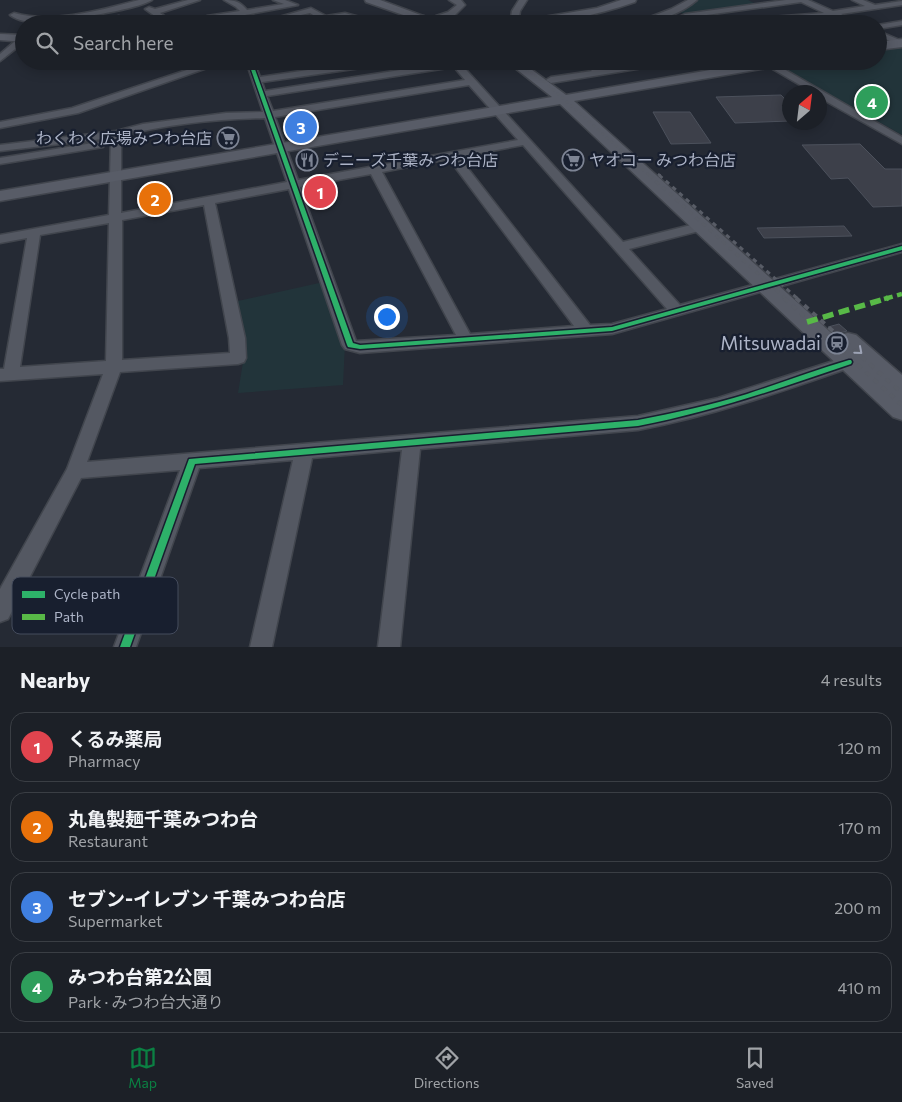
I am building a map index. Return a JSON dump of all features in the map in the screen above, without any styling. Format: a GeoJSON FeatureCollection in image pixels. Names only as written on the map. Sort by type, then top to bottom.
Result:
{"type":"FeatureCollection","features":[{"type":"Feature","properties":{"kind":"street"},"geometry":{"type":"LineString","coordinates":[[70,15],[148,0]]}},
{"type":"Feature","properties":{"kind":"street"},"geometry":{"type":"LineString","coordinates":[[228,0],[239,4],[245,13]]}},
{"type":"Feature","properties":{"kind":"street"},"geometry":{"type":"LineString","coordinates":[[237,15],[294,5],[278,0]]}},
{"type":"Feature","properties":{"kind":"street"},"geometry":{"type":"LineString","coordinates":[[370,0],[415,15]]}},
{"type":"Feature","properties":{"kind":"street"},"geometry":{"type":"LineString","coordinates":[[385,0],[424,15]]}},
{"type":"Feature","properties":{"kind":"street"},"geometry":{"type":"LineString","coordinates":[[449,15],[460,6],[458,2],[453,0]]}},
{"type":"Feature","properties":{"kind":"street"},"geometry":{"type":"LineString","coordinates":[[515,15],[523,0]]}},
{"type":"Feature","properties":{"kind":"street"},"geometry":{"type":"LineString","coordinates":[[574,15],[580,0]]}},
{"type":"Feature","properties":{"kind":"street"},"geometry":{"type":"LineString","coordinates":[[580,15],[600,12],[632,0]]}},
{"type":"Feature","properties":{"kind":"street"},"geometry":{"type":"LineString","coordinates":[[662,15],[674,11],[690,0]]}},
{"type":"Feature","properties":{"kind":"street"},"geometry":{"type":"LineString","coordinates":[[752,0],[763,5]]}},
{"type":"Feature","properties":{"kind":"street"},"geometry":{"type":"LineString","coordinates":[[691,15],[763,5],[778,1],[802,0],[833,14]]}},
{"type":"Feature","properties":{"kind":"street"},"geometry":{"type":"LineString","coordinates":[[856,0],[874,7]]}},
{"type":"Feature","properties":{"kind":"street"},"geometry":{"type":"LineString","coordinates":[[136,3],[158,15]]}},
{"type":"Feature","properties":{"kind":"street"},"geometry":{"type":"LineString","coordinates":[[154,12],[186,3],[199,6]]}},
{"type":"Feature","properties":{"kind":"street"},"geometry":{"type":"LineString","coordinates":[[822,15],[902,3]]}},
{"type":"Feature","properties":{"kind":"street"},"geometry":{"type":"LineString","coordinates":[[15,17],[10,15],[42,10]]}},
{"type":"Feature","properties":{"kind":"street"},"geometry":{"type":"LineString","coordinates":[[288,15],[310,10],[318,15]]}},
{"type":"Feature","properties":{"kind":"street"},"geometry":{"type":"LineString","coordinates":[[674,11],[682,15]]}},
{"type":"Feature","properties":{"kind":"street"},"geometry":{"type":"LineString","coordinates":[[713,12],[718,15]]}},
{"type":"Feature","properties":{"kind":"street"},"geometry":{"type":"LineString","coordinates":[[887,26],[902,23]]}},
{"type":"Feature","properties":{"kind":"street"},"geometry":{"type":"LineString","coordinates":[[0,37],[15,38]]}},
{"type":"Feature","properties":{"kind":"street"},"geometry":{"type":"LineString","coordinates":[[887,38],[901,43]]}},
{"type":"Feature","properties":{"kind":"street"},"geometry":{"type":"LineString","coordinates":[[887,45],[901,43]]}},
{"type":"Feature","properties":{"kind":"street"},"geometry":{"type":"LineString","coordinates":[[0,58],[15,46]]}},
{"type":"Feature","properties":{"kind":"street"},"geometry":{"type":"LineString","coordinates":[[0,125],[74,111],[197,70]]}},
{"type":"Feature","properties":{"kind":"street"},"geometry":{"type":"LineString","coordinates":[[253,70],[350,345],[360,347],[612,328],[902,248]]}},
{"type":"Feature","properties":{"kind":"street"},"geometry":{"type":"LineString","coordinates":[[256,80],[326,70]]}},
{"type":"Feature","properties":{"kind":"street"},"geometry":{"type":"LineString","coordinates":[[261,94],[410,70]]}},
{"type":"Feature","properties":{"kind":"street"},"geometry":{"type":"LineString","coordinates":[[460,70],[676,310]]}},
{"type":"Feature","properties":{"kind":"street"},"geometry":{"type":"LineString","coordinates":[[526,70],[568,98],[774,283],[849,362],[902,410]]}},
{"type":"Feature","properties":{"kind":"street"},"geometry":{"type":"LineString","coordinates":[[537,70],[551,80],[703,226],[902,389]]}},
{"type":"Feature","properties":{"kind":"street"},"geometry":{"type":"LineString","coordinates":[[551,80],[611,70]]}},
{"type":"Feature","properties":{"kind":"street"},"geometry":{"type":"LineString","coordinates":[[0,196],[726,70]]}},
{"type":"Feature","properties":{"kind":"street"},"geometry":{"type":"LineString","coordinates":[[778,70],[805,85]]}},
{"type":"Feature","properties":{"kind":"street"},"geometry":{"type":"LineString","coordinates":[[0,161],[116,138],[143,127],[226,116],[269,115],[471,82]]}},
{"type":"Feature","properties":{"kind":"street"},"geometry":{"type":"LineString","coordinates":[[827,98],[902,140]]}},
{"type":"Feature","properties":{"kind":"street"},"geometry":{"type":"LineString","coordinates":[[0,148],[116,138]]}},
{"type":"Feature","properties":{"kind":"street"},"geometry":{"type":"LineString","coordinates":[[18,577],[75,470],[114,366],[116,138]]}},
{"type":"Feature","properties":{"kind":"street"},"geometry":{"type":"LineString","coordinates":[[0,240],[524,142]]}},
{"type":"Feature","properties":{"kind":"street"},"geometry":{"type":"LineString","coordinates":[[452,155],[586,330]]}},
{"type":"Feature","properties":{"kind":"street"},"geometry":{"type":"LineString","coordinates":[[375,170],[464,338]]}},
{"type":"Feature","properties":{"kind":"street"},"geometry":{"type":"LineString","coordinates":[[34,233],[6,374],[238,358],[236,338],[209,201]]}},
{"type":"Feature","properties":{"kind":"street"},"geometry":{"type":"LineString","coordinates":[[619,247],[703,226]]}},
{"type":"Feature","properties":{"kind":"street"},"geometry":{"type":"LineString","coordinates":[[75,470],[638,423],[678,416],[760,392],[849,362]]}},
{"type":"Feature","properties":{"kind":"street"},"geometry":{"type":"LineString","coordinates":[[389,647],[412,443]]}},
{"type":"Feature","properties":{"kind":"street"},"geometry":{"type":"LineString","coordinates":[[260,647],[304,452]]}},
{"type":"Feature","properties":{"kind":"street"},"geometry":{"type":"LineString","coordinates":[[150,577],[192,461]]}},
{"type":"Feature","properties":{"kind":"street"},"geometry":{"type":"LineString","coordinates":[[0,611],[12,588]]}},
{"type":"Feature","properties":{"kind":"street"},"geometry":{"type":"LineString","coordinates":[[125,647],[130,634]]}},
{"type":"Feature","properties":{"kind":"shaded area"},"geometry":{"type":"Polygon","coordinates":[[[697,0],[748,0],[756,4],[687,15],[676,11],[697,0]]]}},
{"type":"Feature","properties":{"kind":"shaded area"},"geometry":{"type":"Polygon","coordinates":[[[902,47],[902,135],[827,93],[827,85],[813,85],[787,70],[887,70],[887,50],[902,47]]]}},
{"type":"Feature","properties":{"kind":"shaded area"},"geometry":{"type":"Polygon","coordinates":[[[319,283],[324,284],[345,344],[343,385],[238,393],[243,362],[233,306],[238,301],[319,283]]]}},
{"type":"Feature","properties":{"kind":"building"},"geometry":{"type":"Polygon","coordinates":[[[781,95],[782,121],[735,123],[716,97],[781,95]]]}},
{"type":"Feature","properties":{"kind":"building"},"geometry":{"type":"Polygon","coordinates":[[[653,112],[690,112],[711,143],[671,144],[653,112]]]}},
{"type":"Feature","properties":{"kind":"building"},"geometry":{"type":"Polygon","coordinates":[[[860,144],[885,169],[902,169],[902,206],[873,207],[848,178],[831,179],[802,145],[860,144]]]}},
{"type":"Feature","properties":{"kind":"building"},"geometry":{"type":"Polygon","coordinates":[[[844,226],[852,236],[764,238],[757,228],[844,226]]]}},
{"type":"Feature","properties":{"kind":"building"},"geometry":{"type":"Polygon","coordinates":[[[839,324],[847,331],[837,336],[828,327],[839,324]]]}},
{"type":"Feature","properties":{"kind":"railway"},"geometry":{"type":"LineString","coordinates":[[373,0],[416,15]]}},
{"type":"Feature","properties":{"kind":"railway"},"geometry":{"type":"LineString","coordinates":[[527,70],[540,79]]}},
{"type":"Feature","properties":{"kind":"railway"},"geometry":{"type":"LineString","coordinates":[[539,77],[650,176]]}},
{"type":"Feature","properties":{"kind":"railway"},"geometry":{"type":"LineString","coordinates":[[649,175],[786,299]]}},
{"type":"Feature","properties":{"kind":"railway"},"geometry":{"type":"LineString","coordinates":[[659,175],[798,299]]}},
{"type":"Feature","properties":{"kind":"railway"},"geometry":{"type":"LineString","coordinates":[[784,298],[902,405]]}},
{"type":"Feature","properties":{"kind":"railway"},"geometry":{"type":"LineString","coordinates":[[796,298],[902,393]]}},
{"type":"Feature","properties":{"kind":"marked path"},"geometry":{"type":"LineString","coordinates":[[807,322],[902,294]]}},
{"type":"Feature","properties":{"kind":"cycle path"},"geometry":{"type":"LineString","coordinates":[[253,70],[350,345],[360,347],[612,329],[902,248]]}},
{"type":"Feature","properties":{"kind":"cycle path"},"geometry":{"type":"LineString","coordinates":[[150,577],[192,461],[638,423],[718,405],[849,362]]}},
{"type":"Feature","properties":{"kind":"cycle path"},"geometry":{"type":"LineString","coordinates":[[125,647],[130,634]]}},
{"type":"Feature","properties":{"kind":"place","name":"みつわ台第2公園"},"geometry":{"type":"Point","coordinates":[872,102]}},
{"type":"Feature","properties":{"kind":"place","name":"セブン-イレブン 千葉みつわ台店"},"geometry":{"type":"Point","coordinates":[301,127]}},
{"type":"Feature","properties":{"kind":"place","name":"わくわく広場みつわ台店"},"geometry":{"type":"Point","coordinates":[228,138]}},
{"type":"Feature","properties":{"kind":"place","name":"デニーズ千葉みつわ台店"},"geometry":{"type":"Point","coordinates":[307,160]}},
{"type":"Feature","properties":{"kind":"place","name":"ヤオコー みつわ台店"},"geometry":{"type":"Point","coordinates":[573,160]}},
{"type":"Feature","properties":{"kind":"place","name":"くるみ薬局"},"geometry":{"type":"Point","coordinates":[320,192]}},
{"type":"Feature","properties":{"kind":"place","name":"丸亀製麺千葉みつわ台"},"geometry":{"type":"Point","coordinates":[155,199]}},
{"type":"Feature","properties":{"kind":"place","name":"Mitsuwadai"},"geometry":{"type":"Point","coordinates":[837,343]}}]}
